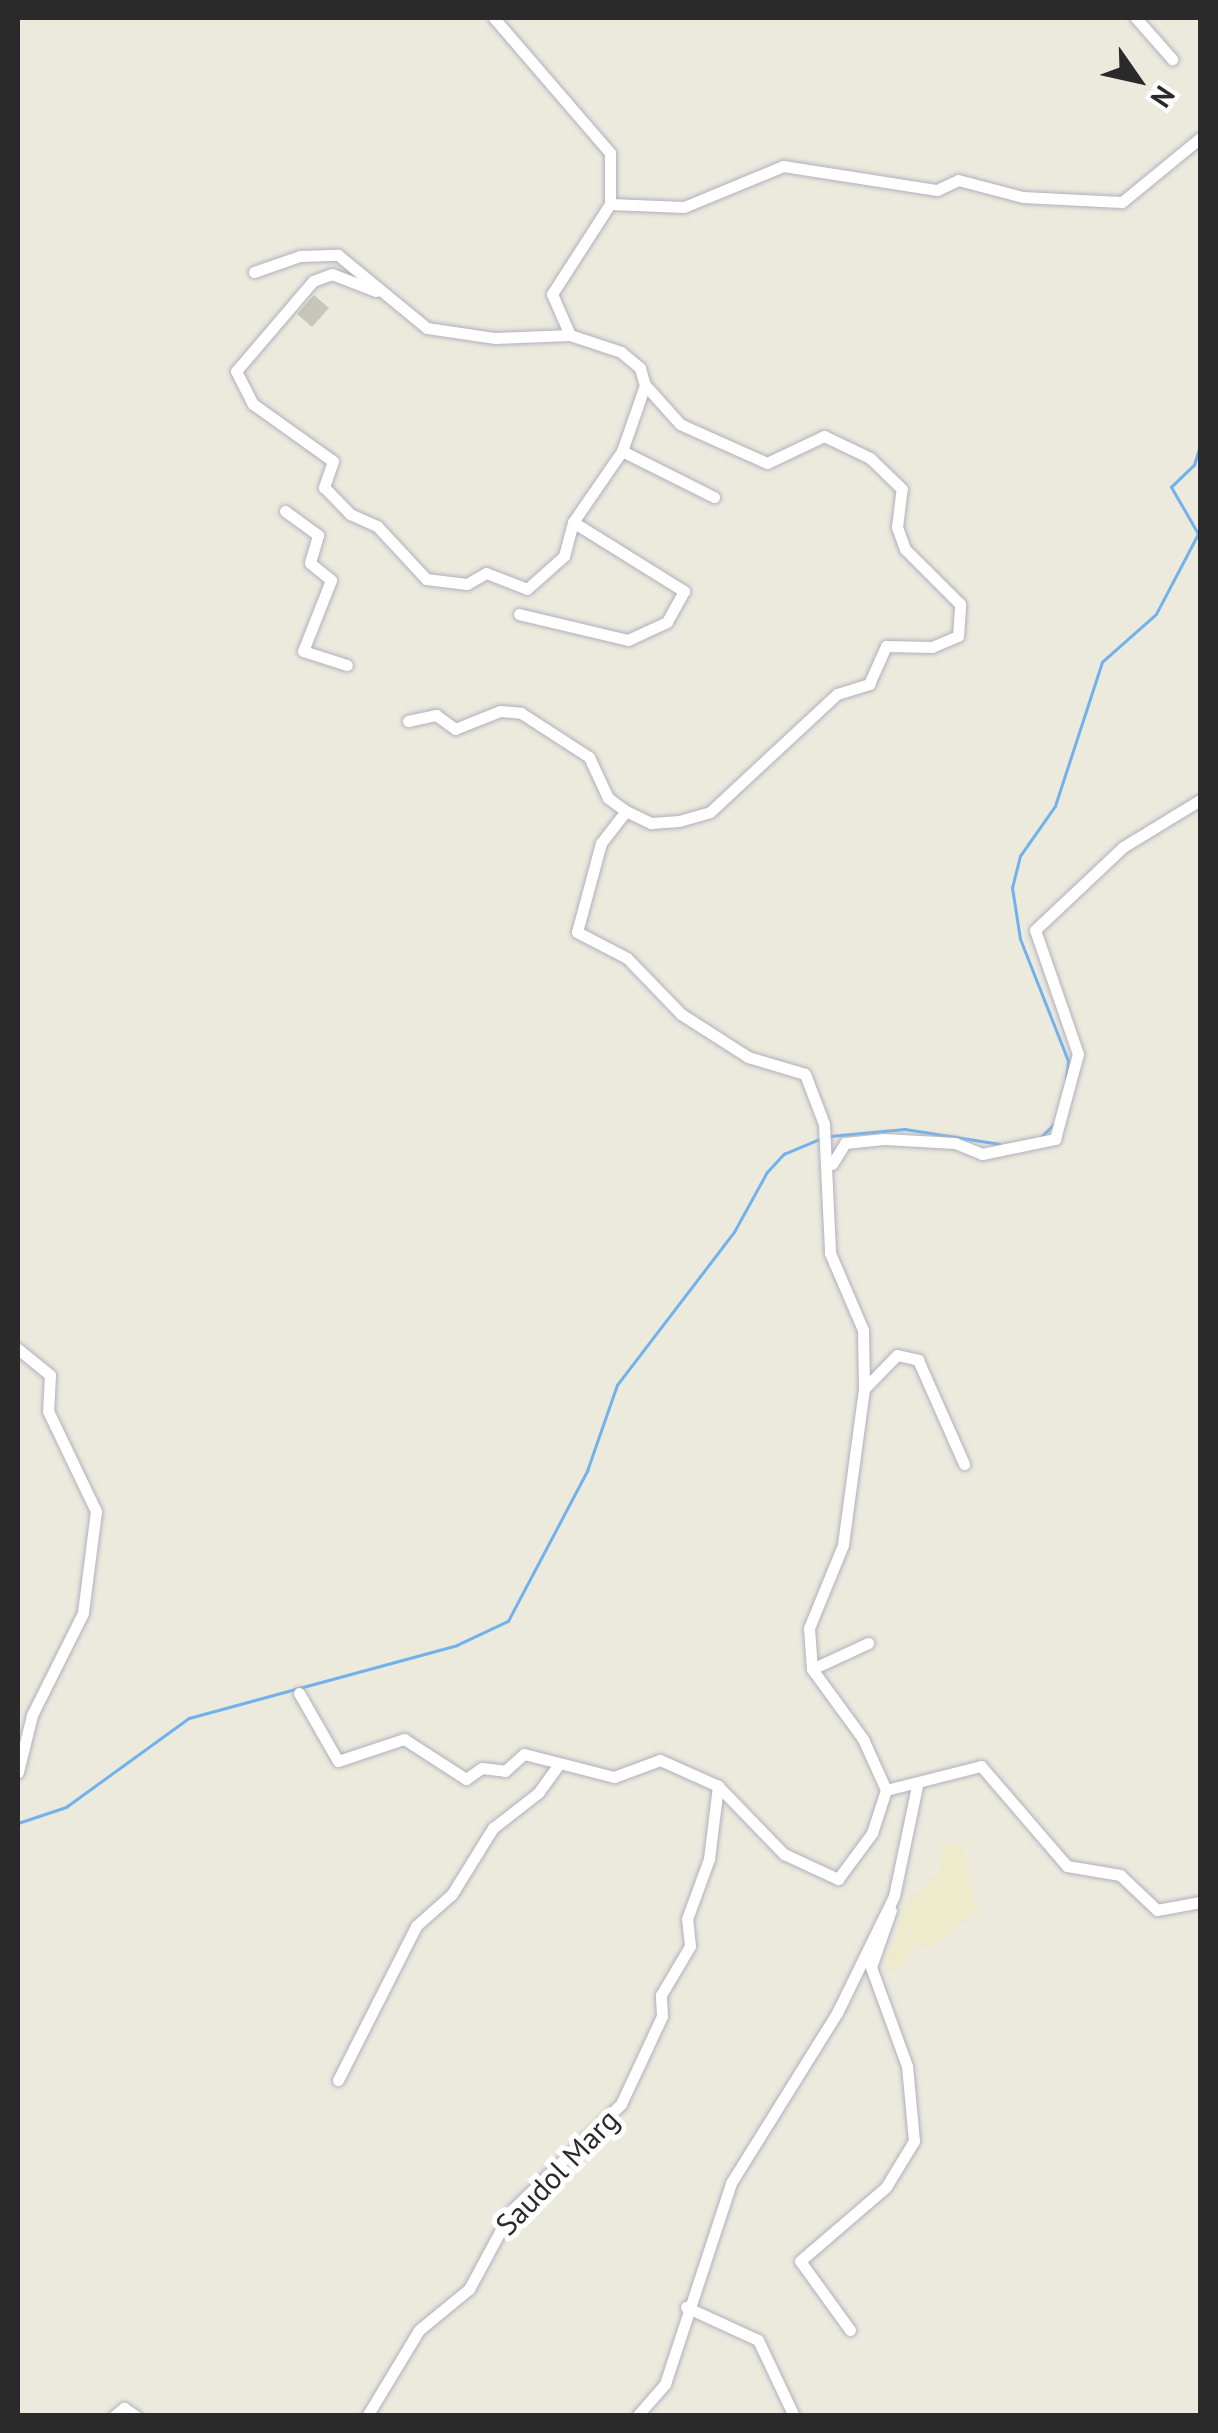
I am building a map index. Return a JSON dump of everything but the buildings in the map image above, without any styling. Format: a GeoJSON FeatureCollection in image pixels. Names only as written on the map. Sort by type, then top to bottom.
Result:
{"type":"FeatureCollection","features":[{"type":"Feature","properties":{"kind":"street"},"geometry":{"type":"LineString","coordinates":[[494,18],[610,153],[610,204],[552,294],[570,334]]}},
{"type":"Feature","properties":{"kind":"street"},"geometry":{"type":"LineString","coordinates":[[1136,18],[1172,59]]}},
{"type":"Feature","properties":{"kind":"street"},"geometry":{"type":"LineString","coordinates":[[610,204],[684,207],[783,166],[937,190],[958,180],[1023,197],[1122,202],[1200,138]]}},
{"type":"Feature","properties":{"kind":"street"},"geometry":{"type":"LineString","coordinates":[[254,272],[300,256],[338,254],[428,328],[494,338],[570,334],[622,352],[680,424],[767,463],[824,436],[870,458],[902,489],[897,527],[905,549],[965,618],[958,636],[932,647],[886,646],[869,684],[836,694],[710,812],[651,824],[608,798],[589,757],[521,713],[500,711],[456,729],[436,716],[408,721]]}},
{"type":"Feature","properties":{"kind":"street"},"geometry":{"type":"LineString","coordinates":[[380,292],[332,274],[313,281],[236,371],[252,404],[333,461],[324,487],[350,514],[378,526],[426,579],[467,584],[486,573],[528,589],[564,556],[573,522],[622,452],[645,384]]}},
{"type":"Feature","properties":{"kind":"street"},"geometry":{"type":"LineString","coordinates":[[622,452],[714,497]]}},
{"type":"Feature","properties":{"kind":"street"},"geometry":{"type":"LineString","coordinates":[[285,511],[318,534],[310,563],[331,580],[303,651],[347,665]]}},
{"type":"Feature","properties":{"kind":"street"},"geometry":{"type":"LineString","coordinates":[[520,614],[601,640],[628,640],[667,622],[680,586],[573,522]]}},
{"type":"Feature","properties":{"kind":"street"},"geometry":{"type":"LineString","coordinates":[[830,1172],[845,1144],[955,1142],[982,1154],[1054,1139],[1078,1054],[1035,930],[1123,847],[1200,800]]}},
{"type":"Feature","properties":{"kind":"street"},"geometry":{"type":"LineString","coordinates":[[299,1693],[338,1761],[404,1739],[466,1780],[482,1768],[505,1771],[524,1754],[614,1776],[660,1760],[718,1786],[784,1854],[838,1878],[872,1833],[886,1790],[862,1739],[812,1669],[808,1628],[843,1545],[864,1389],[862,1330],[830,1253],[830,1172],[816,1086],[806,1074],[748,1057],[682,1014],[627,958],[576,932],[600,844],[626,811]]}},
{"type":"Feature","properties":{"kind":"street"},"geometry":{"type":"LineString","coordinates":[[18,1349],[50,1375],[48,1411],[96,1511],[83,1613],[32,1715],[18,1772]]}},
{"type":"Feature","properties":{"kind":"street"},"geometry":{"type":"LineString","coordinates":[[864,1389],[906,1352],[964,1464]]}},
{"type":"Feature","properties":{"kind":"street"},"geometry":{"type":"LineString","coordinates":[[812,1669],[868,1642]]}},
{"type":"Feature","properties":{"kind":"street"},"geometry":{"type":"LineString","coordinates":[[338,2080],[416,1926],[452,1894],[494,1828],[538,1793],[558,1765]]}},
{"type":"Feature","properties":{"kind":"street"},"geometry":{"type":"LineString","coordinates":[[886,1790],[917,1786],[981,1766],[1067,1866],[1120,1875],[1158,1910],[1200,1902]]}},
{"type":"Feature","properties":{"kind":"street","name":"Saudol Marg"},"geometry":{"type":"LineString","coordinates":[[367,2416],[418,2330],[469,2289],[511,2211],[622,2104],[662,2016],[661,1995],[690,1946],[687,1920],[708,1859],[718,1786]]}},
{"type":"Feature","properties":{"kind":"street"},"geometry":{"type":"LineString","coordinates":[[850,2330],[800,2261],[886,2187],[914,2141],[907,2066],[871,1966],[894,1896],[917,1786]]}},
{"type":"Feature","properties":{"kind":"street"},"geometry":{"type":"LineString","coordinates":[[637,2416],[661,2394],[686,2307],[731,2184],[837,2013],[894,1896]]}},
{"type":"Feature","properties":{"kind":"street"},"geometry":{"type":"LineString","coordinates":[[686,2307],[758,2340],[794,2416]]}},
{"type":"Feature","properties":{"kind":"street"},"geometry":{"type":"LineString","coordinates":[[114,2416],[124,2408],[136,2416]]}},
{"type":"Feature","properties":{"kind":"shaded area"},"geometry":{"type":"Polygon","coordinates":[[[964,1843],[971,1896],[980,1909],[928,1949],[920,1942],[895,1973],[882,1958],[895,1945],[903,1907],[939,1873],[940,1846],[964,1843]]]}},
{"type":"Feature","properties":{"kind":"waterway"},"geometry":{"type":"LineString","coordinates":[[1066,1080],[1068,1061],[1020,939],[1012,888],[1020,856],[1055,806],[1102,662],[1156,614],[1198,534],[1171,487],[1194,465],[1200,445]]}},
{"type":"Feature","properties":{"kind":"waterway"},"geometry":{"type":"LineString","coordinates":[[1042,1136],[1053,1125]]}},
{"type":"Feature","properties":{"kind":"waterway"},"geometry":{"type":"LineString","coordinates":[[830,1136],[905,1129],[1000,1144]]}},
{"type":"Feature","properties":{"kind":"waterway"},"geometry":{"type":"LineString","coordinates":[[18,1823],[66,1807],[189,1718],[457,1645],[508,1621],[587,1471],[617,1385],[734,1232],[767,1172],[784,1154],[822,1138]]}}]}
